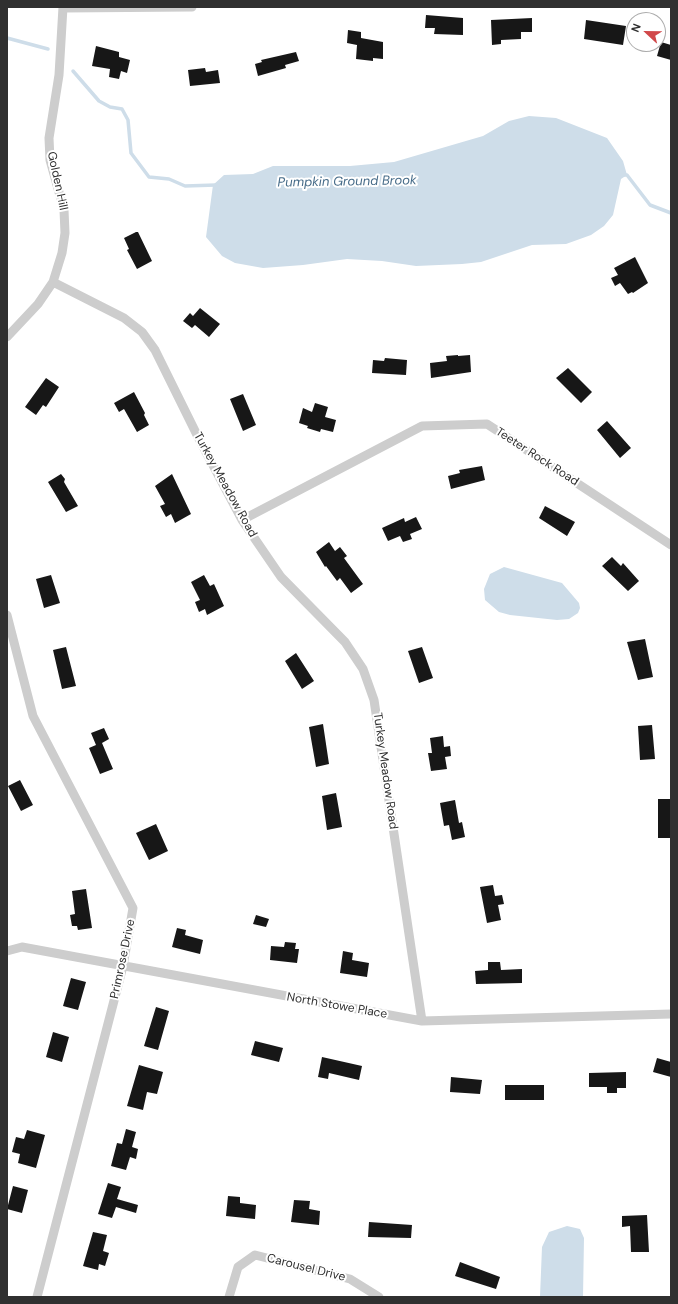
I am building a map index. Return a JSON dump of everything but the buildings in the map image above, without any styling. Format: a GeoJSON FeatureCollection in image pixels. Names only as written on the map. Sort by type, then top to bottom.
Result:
{"type":"FeatureCollection","features":[{"type":"Feature","properties":{"kind":"street"},"geometry":{"type":"LineString","coordinates":[[63,8],[192,7]]}},
{"type":"Feature","properties":{"kind":"street","name":"Golden Hill"},"geometry":{"type":"LineString","coordinates":[[7,337],[38,304],[53,282],[62,253],[65,234],[64,210],[50,160],[49,138],[59,75],[63,8]]}},
{"type":"Feature","properties":{"kind":"street","name":"Turkey Meadow Road"},"geometry":{"type":"LineString","coordinates":[[53,282],[124,318],[142,332],[155,350],[198,437],[242,520],[281,577],[345,642],[363,669],[374,700],[422,1021]]}},
{"type":"Feature","properties":{"kind":"street","name":"Teeter Rock Road"},"geometry":{"type":"LineString","coordinates":[[242,520],[422,426],[487,424],[671,545]]}},
{"type":"Feature","properties":{"kind":"street","name":"Primrose Drive"},"geometry":{"type":"LineString","coordinates":[[7,615],[34,716],[133,908],[123,966],[37,1297]]}},
{"type":"Feature","properties":{"kind":"street","name":"North Stowe Place"},"geometry":{"type":"LineString","coordinates":[[7,951],[22,946],[422,1021],[671,1014]]}},
{"type":"Feature","properties":{"kind":"street","name":"Carousel Drive"},"geometry":{"type":"LineString","coordinates":[[229,1297],[238,1267],[255,1255],[350,1279],[379,1297]]}},
{"type":"Feature","properties":{"kind":"water"},"geometry":{"type":"Polygon","coordinates":[[[529,116],[556,118],[607,138],[623,161],[627,175],[621,179],[613,215],[604,226],[591,235],[566,244],[532,245],[481,262],[462,264],[416,266],[382,261],[347,259],[303,265],[263,268],[235,263],[222,256],[206,237],[213,185],[224,175],[253,174],[273,166],[350,166],[394,162],[483,136],[509,121],[529,116]]]}},
{"type":"Feature","properties":{"kind":"water"},"geometry":{"type":"Polygon","coordinates":[[[504,567],[562,583],[579,603],[580,608],[578,613],[569,619],[557,620],[510,615],[499,612],[485,600],[484,589],[490,574],[504,567]]]}},
{"type":"Feature","properties":{"kind":"water"},"geometry":{"type":"Polygon","coordinates":[[[567,1226],[580,1229],[584,1238],[583,1297],[540,1297],[542,1247],[549,1232],[567,1226]]]}},
{"type":"Feature","properties":{"kind":"waterway","name":"Pumpkin Ground Brook"},"geometry":{"type":"LineString","coordinates":[[7,38],[48,49]]}},
{"type":"Feature","properties":{"kind":"waterway","name":"Pumpkin Ground Brook"},"geometry":{"type":"LineString","coordinates":[[73,71],[99,101],[110,107],[122,109],[128,120],[131,153],[149,177],[169,179],[185,186],[216,185]]}},
{"type":"Feature","properties":{"kind":"waterway","name":"Pumpkin Ground Brook"},"geometry":{"type":"LineString","coordinates":[[622,175],[627,175],[650,205],[671,213]]}}]}
